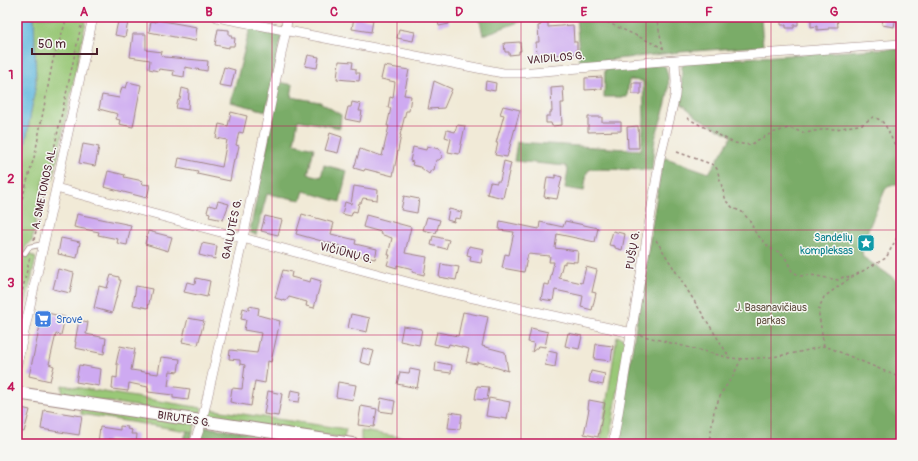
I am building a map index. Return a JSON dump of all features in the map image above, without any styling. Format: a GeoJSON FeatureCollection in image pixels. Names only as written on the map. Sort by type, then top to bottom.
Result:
{"type":"FeatureCollection","features":[{"type":"Feature","properties":{"kind":"street","name":"A. SMETONOS AL."},"geometry":{"type":"LineString","coordinates":[[17,364],[93,17]]}},
{"type":"Feature","properties":{"kind":"street","name":"VAIDILOS G."},"geometry":{"type":"LineString","coordinates":[[217,17],[503,73],[520,73],[670,60],[901,44]]}},
{"type":"Feature","properties":{"kind":"street","name":"GAILUTĖS G."},"geometry":{"type":"LineString","coordinates":[[194,444],[202,421],[243,238],[286,30],[287,17]]}},
{"type":"Feature","properties":{"kind":"street","name":"PUŠŲ G."},"geometry":{"type":"LineString","coordinates":[[613,444],[660,158],[675,96],[676,82],[670,60]]}},
{"type":"Feature","properties":{"kind":"street","name":"VIČIŪNŲ G."},"geometry":{"type":"LineString","coordinates":[[56,188],[437,290],[632,333]]}},
{"type":"Feature","properties":{"kind":"street","name":"BIRUTĖS G."},"geometry":{"type":"LineString","coordinates":[[17,393],[352,444]]}},
{"type":"Feature","properties":{"kind":"lane"},"geometry":{"type":"LineString","coordinates":[[26,254],[29,247],[32,245],[44,244]]}},
{"type":"Feature","properties":{"kind":"path"},"geometry":{"type":"LineString","coordinates":[[17,216],[35,154],[53,60],[65,17]]}},
{"type":"Feature","properties":{"kind":"path"},"geometry":{"type":"LineString","coordinates":[[17,314],[83,17]]}},
{"type":"Feature","properties":{"kind":"path"},"geometry":{"type":"LineString","coordinates":[[596,17],[663,48]]}},
{"type":"Feature","properties":{"kind":"path"},"geometry":{"type":"LineString","coordinates":[[656,17],[663,48],[670,60]]}},
{"type":"Feature","properties":{"kind":"path"},"geometry":{"type":"LineString","coordinates":[[687,118],[734,143],[751,145],[772,133],[789,128],[805,133],[826,129],[836,129],[863,124],[873,117],[877,118],[888,127],[894,145],[901,154]]}},
{"type":"Feature","properties":{"kind":"path"},"geometry":{"type":"LineString","coordinates":[[677,152],[714,165],[717,169],[726,201],[733,208],[742,212],[750,221],[755,232],[764,242],[771,249],[779,252],[786,259],[792,270],[800,276],[811,275],[838,280],[845,276],[850,278]]}},
{"type":"Feature","properties":{"kind":"path"},"geometry":{"type":"LineString","coordinates":[[649,228],[730,358]]}},
{"type":"Feature","properties":{"kind":"path"},"geometry":{"type":"LineString","coordinates":[[824,346],[821,335],[819,308],[824,297],[850,278],[886,258],[901,230]]}},
{"type":"Feature","properties":{"kind":"path"},"geometry":{"type":"LineString","coordinates":[[632,333],[730,358],[741,359],[776,356],[824,346],[901,378]]}},
{"type":"Feature","properties":{"kind":"path"},"geometry":{"type":"LineString","coordinates":[[709,444],[714,412],[722,392],[733,376],[741,359]]}},
{"type":"Feature","properties":{"kind":"green space"},"geometry":{"type":"Polygon","coordinates":[[[34,17],[87,17],[53,179],[44,178],[32,241],[26,246],[24,251],[36,258],[17,341],[17,193],[36,83],[34,17]]]}},
{"type":"Feature","properties":{"kind":"green space"},"geometry":{"type":"Polygon","coordinates":[[[479,17],[560,17],[522,21],[483,35],[479,17]]]}},
{"type":"Feature","properties":{"kind":"green space"},"geometry":{"type":"Polygon","coordinates":[[[576,17],[761,17],[763,46],[681,52],[580,63],[576,17]]]}},
{"type":"Feature","properties":{"kind":"green space"},"geometry":{"type":"Polygon","coordinates":[[[250,28],[282,34],[266,111],[231,102],[250,28]]]}},
{"type":"Feature","properties":{"kind":"green space","name":"J. Basanavičiaus parkas"},"geometry":{"type":"Polygon","coordinates":[[[878,49],[901,49],[901,186],[889,185],[885,190],[863,242],[862,250],[863,257],[901,283],[901,444],[617,444],[663,157],[709,173],[732,136],[698,118],[681,103],[682,66],[687,62],[878,49]]]}},
{"type":"Feature","properties":{"kind":"green space"},"geometry":{"type":"Polygon","coordinates":[[[665,66],[668,75],[668,94],[655,139],[652,170],[591,169],[587,172],[584,191],[565,188],[568,170],[566,166],[514,161],[517,142],[641,150],[644,120],[643,81],[629,80],[627,97],[604,97],[605,69],[665,66]]]}},
{"type":"Feature","properties":{"kind":"green space"},"geometry":{"type":"Polygon","coordinates":[[[280,82],[293,85],[291,97],[320,102],[341,115],[340,128],[298,120],[294,143],[314,148],[308,174],[321,177],[324,165],[347,171],[340,202],[304,191],[301,200],[267,194],[256,235],[250,231],[280,82]]]}},
{"type":"Feature","properties":{"kind":"green space"},"geometry":{"type":"Polygon","coordinates":[[[617,336],[624,339],[626,342],[609,444],[600,444],[617,336]]]}},
{"type":"Feature","properties":{"kind":"green space"},"geometry":{"type":"Polygon","coordinates":[[[62,385],[202,408],[200,416],[64,395],[62,385]]]}},
{"type":"Feature","properties":{"kind":"green space"},"geometry":{"type":"Polygon","coordinates":[[[81,407],[194,424],[195,426],[193,432],[81,414],[81,407]]]}},
{"type":"Feature","properties":{"kind":"green space"},"geometry":{"type":"Polygon","coordinates":[[[208,409],[346,429],[344,438],[208,417],[208,409]]]}},
{"type":"Feature","properties":{"kind":"green space"},"geometry":{"type":"Polygon","coordinates":[[[204,427],[259,434],[255,444],[242,444],[215,440],[213,444],[197,444],[204,427]]]}},
{"type":"Feature","properties":{"kind":"green space"},"geometry":{"type":"Polygon","coordinates":[[[187,431],[193,432],[189,444],[182,444],[187,431]]]}},
{"type":"Feature","properties":{"kind":"green space"},"geometry":{"type":"Polygon","coordinates":[[[361,431],[445,444],[383,444],[361,441],[361,431]]]}},
{"type":"Feature","properties":{"kind":"green space"},"geometry":{"type":"Polygon","coordinates":[[[259,434],[282,437],[282,443],[255,444],[259,434]]]}},
{"type":"Feature","properties":{"kind":"water"},"geometry":{"type":"Polygon","coordinates":[[[17,17],[34,17],[36,83],[17,193],[17,17]]]}},
{"type":"Feature","properties":{"kind":"building"},"geometry":{"type":"Polygon","coordinates":[[[119,17],[129,17],[125,37],[115,35],[119,17]]]}},
{"type":"Feature","properties":{"kind":"building"},"geometry":{"type":"Polygon","coordinates":[[[354,17],[373,20],[371,32],[352,29],[354,17]]]}},
{"type":"Feature","properties":{"kind":"building"},"geometry":{"type":"Polygon","coordinates":[[[437,17],[448,17],[449,24],[439,26],[437,17]]]}},
{"type":"Feature","properties":{"kind":"building"},"geometry":{"type":"Polygon","coordinates":[[[781,17],[798,17],[798,25],[794,25],[794,28],[786,28],[786,25],[781,25],[781,17]]]}},
{"type":"Feature","properties":{"kind":"building"},"geometry":{"type":"Polygon","coordinates":[[[811,17],[837,17],[838,27],[829,27],[829,29],[817,30],[817,26],[811,27],[811,17]]]}},
{"type":"Feature","properties":{"kind":"building"},"geometry":{"type":"Polygon","coordinates":[[[883,17],[896,17],[894,27],[882,25],[883,17]]]}},
{"type":"Feature","properties":{"kind":"building"},"geometry":{"type":"Polygon","coordinates":[[[157,20],[197,27],[195,41],[149,32],[151,21],[156,22],[157,20]]]}},
{"type":"Feature","properties":{"kind":"building"},"geometry":{"type":"Polygon","coordinates":[[[548,20],[548,27],[573,25],[574,42],[577,42],[577,53],[542,56],[541,54],[537,55],[536,42],[539,42],[538,26],[541,25],[541,21],[548,20]]]}},
{"type":"Feature","properties":{"kind":"building"},"geometry":{"type":"Polygon","coordinates":[[[218,29],[229,30],[229,35],[232,35],[231,38],[235,38],[234,46],[229,46],[229,48],[215,45],[218,29]]]}},
{"type":"Feature","properties":{"kind":"building"},"geometry":{"type":"Polygon","coordinates":[[[399,29],[415,32],[413,41],[397,38],[399,29]]]}},
{"type":"Feature","properties":{"kind":"building"},"geometry":{"type":"Polygon","coordinates":[[[133,34],[146,34],[146,50],[162,52],[161,55],[165,57],[208,61],[207,71],[185,67],[184,77],[173,75],[174,71],[159,69],[158,71],[149,69],[150,60],[130,57],[133,34]]]}},
{"type":"Feature","properties":{"kind":"building"},"geometry":{"type":"Polygon","coordinates":[[[520,42],[521,51],[519,51],[519,54],[509,55],[509,52],[505,52],[504,43],[520,42]]]}},
{"type":"Feature","properties":{"kind":"building"},"geometry":{"type":"Polygon","coordinates":[[[308,55],[319,57],[317,68],[305,66],[308,55]]]}},
{"type":"Feature","properties":{"kind":"building"},"geometry":{"type":"Polygon","coordinates":[[[339,61],[353,62],[352,68],[356,69],[356,73],[360,73],[359,81],[337,79],[339,61]]]}},
{"type":"Feature","properties":{"kind":"building"},"geometry":{"type":"Polygon","coordinates":[[[384,66],[409,70],[404,95],[411,96],[409,111],[406,111],[400,135],[393,176],[365,169],[364,171],[354,168],[360,149],[382,156],[389,126],[387,126],[391,108],[388,108],[390,97],[393,98],[395,82],[381,79],[384,66]]]}},
{"type":"Feature","properties":{"kind":"building"},"geometry":{"type":"Polygon","coordinates":[[[224,67],[235,70],[231,87],[219,85],[224,67]]]}},
{"type":"Feature","properties":{"kind":"building"},"geometry":{"type":"Polygon","coordinates":[[[602,77],[602,89],[585,90],[585,78],[602,77]]]}},
{"type":"Feature","properties":{"kind":"building"},"geometry":{"type":"Polygon","coordinates":[[[434,81],[452,89],[444,108],[428,109],[434,81]]]}},
{"type":"Feature","properties":{"kind":"building"},"geometry":{"type":"Polygon","coordinates":[[[486,81],[496,83],[495,91],[485,89],[486,81]]]}},
{"type":"Feature","properties":{"kind":"building"},"geometry":{"type":"Polygon","coordinates":[[[128,82],[141,85],[133,127],[119,124],[120,120],[116,119],[118,114],[99,109],[102,95],[119,98],[122,87],[126,88],[128,82]]]}},
{"type":"Feature","properties":{"kind":"building"},"geometry":{"type":"Polygon","coordinates":[[[632,83],[641,83],[641,94],[632,94],[632,83]]]}},
{"type":"Feature","properties":{"kind":"building"},"geometry":{"type":"Polygon","coordinates":[[[563,87],[564,103],[561,103],[562,125],[552,126],[551,123],[546,123],[546,116],[550,116],[550,112],[552,112],[551,88],[563,87]]]}},
{"type":"Feature","properties":{"kind":"building"},"geometry":{"type":"Polygon","coordinates":[[[182,88],[189,90],[188,110],[176,108],[178,100],[180,100],[182,88]]]}},
{"type":"Feature","properties":{"kind":"building"},"geometry":{"type":"Polygon","coordinates":[[[352,102],[361,104],[359,111],[362,111],[360,122],[345,119],[348,107],[351,107],[352,102]]]}},
{"type":"Feature","properties":{"kind":"building"},"geometry":{"type":"Polygon","coordinates":[[[503,106],[520,110],[507,157],[495,155],[498,143],[496,143],[504,115],[500,114],[503,106]]]}},
{"type":"Feature","properties":{"kind":"building"},"geometry":{"type":"Polygon","coordinates":[[[231,112],[247,116],[243,133],[239,132],[236,145],[239,146],[236,159],[234,159],[230,181],[177,168],[179,158],[222,167],[227,140],[216,138],[219,124],[228,126],[231,112]]]}},
{"type":"Feature","properties":{"kind":"building"},"geometry":{"type":"Polygon","coordinates":[[[588,117],[602,117],[602,122],[621,122],[621,131],[588,132],[588,117]]]}},
{"type":"Feature","properties":{"kind":"building"},"geometry":{"type":"Polygon","coordinates":[[[457,125],[465,126],[459,154],[448,152],[451,139],[445,137],[447,130],[455,132],[457,125]]]}},
{"type":"Feature","properties":{"kind":"building"},"geometry":{"type":"Polygon","coordinates":[[[638,126],[639,148],[628,148],[627,127],[638,126]]]}},
{"type":"Feature","properties":{"kind":"building"},"geometry":{"type":"Polygon","coordinates":[[[330,133],[342,137],[338,153],[325,150],[330,133]]]}},
{"type":"Feature","properties":{"kind":"building"},"geometry":{"type":"Polygon","coordinates":[[[83,144],[99,147],[95,166],[79,163],[83,144]]]}},
{"type":"Feature","properties":{"kind":"building"},"geometry":{"type":"Polygon","coordinates":[[[427,146],[439,149],[442,157],[439,160],[436,160],[434,170],[431,170],[429,174],[420,167],[412,165],[413,162],[410,161],[413,147],[426,150],[427,146]]]}},
{"type":"Feature","properties":{"kind":"building"},"geometry":{"type":"Polygon","coordinates":[[[504,161],[511,163],[503,198],[487,194],[490,182],[497,183],[497,181],[500,181],[504,161]]]}},
{"type":"Feature","properties":{"kind":"building"},"geometry":{"type":"Polygon","coordinates":[[[108,171],[125,175],[124,177],[143,181],[142,184],[150,185],[147,198],[104,187],[108,171]]]}},
{"type":"Feature","properties":{"kind":"building"},"geometry":{"type":"Polygon","coordinates":[[[555,175],[562,177],[557,199],[544,197],[547,177],[555,178],[555,175]]]}},
{"type":"Feature","properties":{"kind":"building"},"geometry":{"type":"Polygon","coordinates":[[[354,186],[378,190],[377,200],[363,198],[361,203],[359,203],[357,212],[353,211],[351,216],[342,214],[345,202],[351,204],[354,186]]]}},
{"type":"Feature","properties":{"kind":"building"},"geometry":{"type":"Polygon","coordinates":[[[404,196],[419,199],[417,213],[401,210],[404,196]]]}},
{"type":"Feature","properties":{"kind":"building"},"geometry":{"type":"Polygon","coordinates":[[[218,201],[229,204],[223,220],[209,217],[210,213],[207,212],[209,205],[216,207],[218,201]]]}},
{"type":"Feature","properties":{"kind":"building"},"geometry":{"type":"Polygon","coordinates":[[[449,209],[462,212],[460,219],[455,218],[454,222],[447,220],[449,209]]]}},
{"type":"Feature","properties":{"kind":"building"},"geometry":{"type":"Polygon","coordinates":[[[77,214],[131,225],[127,245],[117,243],[118,239],[98,235],[99,232],[74,227],[77,214]]]}},
{"type":"Feature","properties":{"kind":"building"},"geometry":{"type":"Polygon","coordinates":[[[302,214],[334,223],[331,234],[356,240],[355,244],[377,249],[375,259],[339,251],[340,246],[296,234],[302,214]]]}},
{"type":"Feature","properties":{"kind":"building"},"geometry":{"type":"Polygon","coordinates":[[[366,215],[411,227],[405,253],[427,257],[424,275],[412,272],[413,269],[397,265],[397,268],[387,265],[392,238],[380,234],[381,232],[363,227],[366,215]]]}},
{"type":"Feature","properties":{"kind":"building"},"geometry":{"type":"Polygon","coordinates":[[[265,216],[282,220],[278,235],[261,231],[265,216]]]}},
{"type":"Feature","properties":{"kind":"building"},"geometry":{"type":"Polygon","coordinates":[[[427,217],[440,220],[436,233],[423,230],[427,217]]]}},
{"type":"Feature","properties":{"kind":"building"},"geometry":{"type":"Polygon","coordinates":[[[500,221],[539,229],[540,222],[563,227],[565,221],[598,228],[595,242],[557,234],[555,248],[578,251],[577,262],[565,261],[565,264],[563,263],[559,278],[582,283],[586,267],[597,270],[592,292],[596,293],[592,310],[581,307],[583,296],[555,290],[553,301],[541,299],[544,284],[549,285],[554,262],[549,262],[550,256],[528,254],[524,272],[502,268],[505,254],[509,255],[514,232],[499,230],[500,221]]]}},
{"type":"Feature","properties":{"kind":"building"},"geometry":{"type":"Polygon","coordinates":[[[148,231],[172,237],[168,251],[145,244],[148,231]]]}},
{"type":"Feature","properties":{"kind":"building"},"geometry":{"type":"Polygon","coordinates":[[[613,231],[625,234],[622,250],[615,248],[615,246],[609,245],[613,231]]]}},
{"type":"Feature","properties":{"kind":"building"},"geometry":{"type":"Polygon","coordinates":[[[433,236],[449,240],[446,249],[431,245],[433,236]]]}},
{"type":"Feature","properties":{"kind":"building"},"geometry":{"type":"Polygon","coordinates":[[[61,238],[80,242],[77,258],[58,254],[61,238]]]}},
{"type":"Feature","properties":{"kind":"building"},"geometry":{"type":"Polygon","coordinates":[[[202,243],[217,246],[215,259],[199,255],[202,243]]]}},
{"type":"Feature","properties":{"kind":"building"},"geometry":{"type":"Polygon","coordinates":[[[469,246],[484,249],[481,263],[470,261],[471,256],[467,255],[469,246]]]}},
{"type":"Feature","properties":{"kind":"building"},"geometry":{"type":"Polygon","coordinates":[[[441,264],[459,267],[456,280],[439,277],[441,264]]]}},
{"type":"Feature","properties":{"kind":"building"},"geometry":{"type":"Polygon","coordinates":[[[58,269],[74,273],[70,293],[53,289],[58,269]]]}},
{"type":"Feature","properties":{"kind":"building"},"geometry":{"type":"Polygon","coordinates":[[[283,270],[292,272],[291,277],[310,282],[311,278],[321,281],[314,308],[306,306],[307,302],[289,297],[286,301],[275,298],[283,270]]]}},
{"type":"Feature","properties":{"kind":"building"},"geometry":{"type":"Polygon","coordinates":[[[111,275],[119,277],[119,280],[121,280],[112,313],[94,308],[99,286],[107,288],[111,275]]]}},
{"type":"Feature","properties":{"kind":"building"},"geometry":{"type":"Polygon","coordinates":[[[196,278],[210,281],[207,297],[184,292],[187,282],[195,284],[196,278]]]}},
{"type":"Feature","properties":{"kind":"building"},"geometry":{"type":"Polygon","coordinates":[[[136,286],[152,289],[148,308],[133,305],[136,286]]]}},
{"type":"Feature","properties":{"kind":"building"},"geometry":{"type":"Polygon","coordinates":[[[249,306],[259,308],[258,315],[280,321],[271,362],[268,361],[265,383],[255,381],[251,406],[230,402],[232,388],[242,389],[245,365],[240,364],[240,360],[229,359],[230,350],[257,353],[261,333],[244,330],[246,320],[241,319],[243,308],[249,310],[249,306]]]}},
{"type":"Feature","properties":{"kind":"building"},"geometry":{"type":"Polygon","coordinates":[[[43,312],[65,317],[61,335],[56,334],[49,364],[54,366],[50,381],[29,376],[43,312]]]}},
{"type":"Feature","properties":{"kind":"building"},"geometry":{"type":"Polygon","coordinates":[[[463,312],[488,317],[482,346],[505,352],[508,371],[477,362],[477,364],[466,362],[469,349],[449,344],[448,347],[434,344],[437,332],[458,336],[463,312]]]}},
{"type":"Feature","properties":{"kind":"building"},"geometry":{"type":"Polygon","coordinates":[[[351,314],[370,318],[367,332],[348,328],[351,314]]]}},
{"type":"Feature","properties":{"kind":"building"},"geometry":{"type":"Polygon","coordinates":[[[188,318],[204,321],[198,345],[182,342],[188,318]]]}},
{"type":"Feature","properties":{"kind":"building"},"geometry":{"type":"Polygon","coordinates":[[[79,320],[88,322],[86,334],[106,338],[104,354],[75,348],[79,320]]]}},
{"type":"Feature","properties":{"kind":"building"},"geometry":{"type":"Polygon","coordinates":[[[403,326],[422,329],[419,345],[400,341],[403,326]]]}},
{"type":"Feature","properties":{"kind":"building"},"geometry":{"type":"Polygon","coordinates":[[[531,328],[548,332],[545,347],[539,346],[532,352],[534,343],[528,342],[531,328]]]}},
{"type":"Feature","properties":{"kind":"building"},"geometry":{"type":"Polygon","coordinates":[[[568,333],[582,336],[579,349],[565,346],[568,333]]]}},
{"type":"Feature","properties":{"kind":"building"},"geometry":{"type":"Polygon","coordinates":[[[596,344],[613,346],[611,361],[594,359],[596,344]]]}},
{"type":"Feature","properties":{"kind":"building"},"geometry":{"type":"Polygon","coordinates":[[[120,346],[135,349],[131,370],[158,374],[161,357],[180,359],[178,372],[170,371],[168,386],[190,389],[188,400],[173,398],[173,395],[148,392],[148,387],[129,383],[128,391],[112,389],[113,377],[117,378],[118,364],[116,364],[120,346]]]}},
{"type":"Feature","properties":{"kind":"building"},"geometry":{"type":"Polygon","coordinates":[[[363,348],[374,351],[370,365],[360,362],[363,348]]]}},
{"type":"Feature","properties":{"kind":"building"},"geometry":{"type":"Polygon","coordinates":[[[548,351],[557,353],[555,367],[545,365],[548,351]]]}},
{"type":"Feature","properties":{"kind":"building"},"geometry":{"type":"Polygon","coordinates":[[[436,362],[452,365],[451,373],[435,371],[436,362]]]}},
{"type":"Feature","properties":{"kind":"building"},"geometry":{"type":"Polygon","coordinates":[[[79,365],[101,369],[99,386],[76,382],[79,365]]]}},
{"type":"Feature","properties":{"kind":"building"},"geometry":{"type":"Polygon","coordinates":[[[410,369],[420,371],[417,388],[397,384],[400,372],[409,373],[410,369]]]}},
{"type":"Feature","properties":{"kind":"building"},"geometry":{"type":"Polygon","coordinates":[[[591,371],[605,374],[603,385],[589,382],[591,371]]]}},
{"type":"Feature","properties":{"kind":"building"},"geometry":{"type":"Polygon","coordinates":[[[338,382],[356,385],[353,400],[336,397],[338,382]]]}},
{"type":"Feature","properties":{"kind":"building"},"geometry":{"type":"Polygon","coordinates":[[[477,386],[489,387],[487,400],[475,399],[477,386]]]}},
{"type":"Feature","properties":{"kind":"building"},"geometry":{"type":"Polygon","coordinates":[[[291,390],[301,392],[299,402],[289,401],[291,390]]]}},
{"type":"Feature","properties":{"kind":"building"},"geometry":{"type":"Polygon","coordinates":[[[268,391],[282,394],[278,416],[264,414],[268,391]]]}},
{"type":"Feature","properties":{"kind":"building"},"geometry":{"type":"Polygon","coordinates":[[[381,398],[395,401],[393,413],[379,411],[381,398]]]}},
{"type":"Feature","properties":{"kind":"building"},"geometry":{"type":"Polygon","coordinates":[[[489,398],[510,402],[507,419],[486,416],[489,398]]]}},
{"type":"Feature","properties":{"kind":"building"},"geometry":{"type":"Polygon","coordinates":[[[589,400],[605,403],[598,437],[584,434],[589,409],[589,400]]]}},
{"type":"Feature","properties":{"kind":"building"},"geometry":{"type":"Polygon","coordinates":[[[361,406],[377,409],[374,427],[358,425],[361,406]]]}},
{"type":"Feature","properties":{"kind":"building"},"geometry":{"type":"Polygon","coordinates":[[[17,407],[30,410],[24,432],[17,430],[17,407]]]}},
{"type":"Feature","properties":{"kind":"building"},"geometry":{"type":"Polygon","coordinates":[[[44,410],[82,416],[79,435],[41,429],[44,410]]]}},
{"type":"Feature","properties":{"kind":"building"},"geometry":{"type":"Polygon","coordinates":[[[450,412],[462,414],[460,429],[448,428],[450,412]]]}},
{"type":"Feature","properties":{"kind":"building"},"geometry":{"type":"Polygon","coordinates":[[[120,426],[128,427],[127,429],[132,430],[131,434],[137,434],[136,444],[123,444],[124,441],[109,439],[108,444],[98,443],[100,427],[120,430],[120,426]]]}},
{"type":"Feature","properties":{"kind":"place","name":"Sandėlių kompleksas"},"geometry":{"type":"Point","coordinates":[866,243]}},
{"type":"Feature","properties":{"kind":"place","name":"Srovė"},"geometry":{"type":"Point","coordinates":[43,319]}}]}
